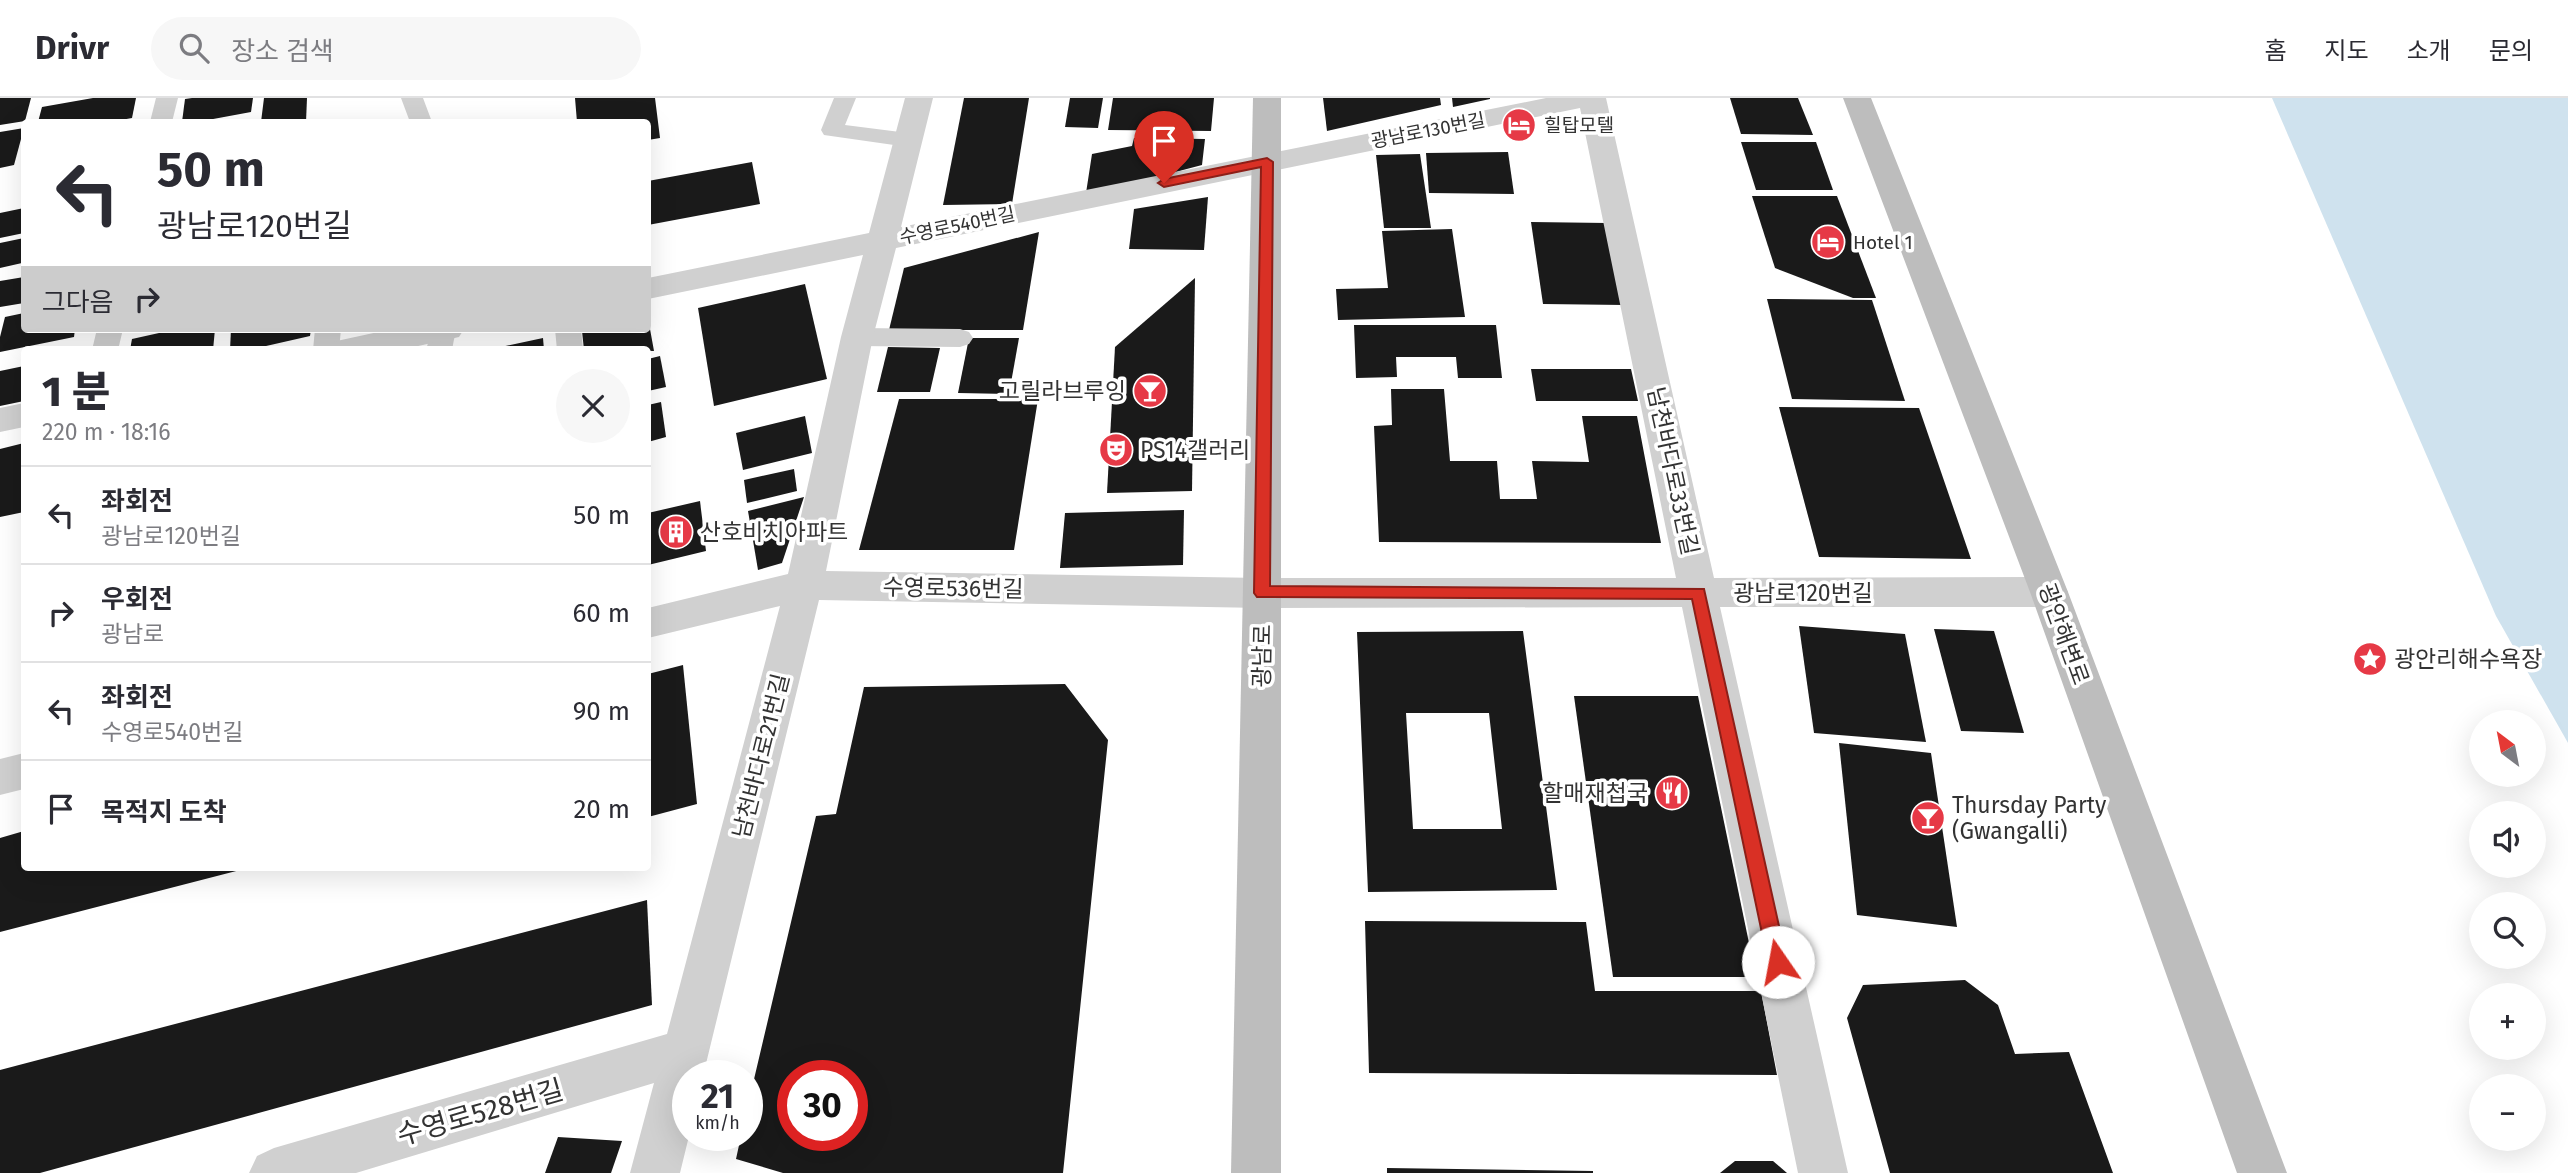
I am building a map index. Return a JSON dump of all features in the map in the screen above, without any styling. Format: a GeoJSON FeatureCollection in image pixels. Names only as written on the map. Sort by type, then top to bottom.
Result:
{"type":"FeatureCollection","features":[{"type":"Feature","properties":{"kind":"main road","name":"광남로"},"geometry":{"type":"LineString","coordinates":[[1256,1173],[1268,98]]}},
{"type":"Feature","properties":{"kind":"main road","name":"광안해변로"},"geometry":{"type":"LineString","coordinates":[[1857,98],[2049,592],[2262,1173]]}},
{"type":"Feature","properties":{"kind":"street","name":"남천바다로21번길"},"geometry":{"type":"LineString","coordinates":[[655,1173],[804,585],[857,337],[919,98]]}},
{"type":"Feature","properties":{"kind":"street","name":"광남로130번길"},"geometry":{"type":"LineString","coordinates":[[1267,162],[1590,98]]}},
{"type":"Feature","properties":{"kind":"street","name":"남천바다로33번길"},"geometry":{"type":"LineString","coordinates":[[1590,98],[1823,1173]]}},
{"type":"Feature","properties":{"kind":"street","name":"수영로540번길"},"geometry":{"type":"LineString","coordinates":[[651,287],[1267,162]]}},
{"type":"Feature","properties":{"kind":"street"},"geometry":{"type":"LineString","coordinates":[[367,346],[437,334]]}},
{"type":"Feature","properties":{"kind":"street"},"geometry":{"type":"LineString","coordinates":[[0,420],[21,416]]}},
{"type":"Feature","properties":{"kind":"street","name":"수영로536번길"},"geometry":{"type":"LineString","coordinates":[[651,622],[804,585],[1262,593]]}},
{"type":"Feature","properties":{"kind":"street","name":"광남로120번길"},"geometry":{"type":"LineString","coordinates":[[1262,593],[2049,592]]}},
{"type":"Feature","properties":{"kind":"street"},"geometry":{"type":"LineString","coordinates":[[0,777],[21,772]]}},
{"type":"Feature","properties":{"kind":"street","name":"수영로528번길"},"geometry":{"type":"LineString","coordinates":[[274,1173],[686,1051]]}},
{"type":"Feature","properties":{"kind":"lane"},"geometry":{"type":"LineString","coordinates":[[162,119],[167,98]]}},
{"type":"Feature","properties":{"kind":"lane"},"geometry":{"type":"LineString","coordinates":[[412,98],[420,119]]}},
{"type":"Feature","properties":{"kind":"lane"},"geometry":{"type":"LineString","coordinates":[[845,98],[831,130],[908,140]]}},
{"type":"Feature","properties":{"kind":"lane"},"geometry":{"type":"LineString","coordinates":[[857,337],[960,338]]}},
{"type":"Feature","properties":{"kind":"water"},"geometry":{"type":"Polygon","coordinates":[[[2272,98],[2568,98],[2568,743],[2496,616],[2272,98]]]}},
{"type":"Feature","properties":{"kind":"building"},"geometry":{"type":"Polygon","coordinates":[[[0,98],[31,98],[26,119],[0,125],[0,98]]]}},
{"type":"Feature","properties":{"kind":"building"},"geometry":{"type":"Polygon","coordinates":[[[93,98],[136,98],[132,118],[126,119],[39,119],[42,107],[93,98]]]}},
{"type":"Feature","properties":{"kind":"building"},"geometry":{"type":"Polygon","coordinates":[[[253,98],[251,112],[213,119],[182,119],[185,99],[253,98]]]}},
{"type":"Feature","properties":{"kind":"building"},"geometry":{"type":"Polygon","coordinates":[[[264,98],[307,98],[306,119],[261,119],[264,98]]]}},
{"type":"Feature","properties":{"kind":"building"},"geometry":{"type":"Polygon","coordinates":[[[575,98],[655,98],[660,138],[651,140],[651,119],[577,119],[575,98]]]}},
{"type":"Feature","properties":{"kind":"building"},"geometry":{"type":"Polygon","coordinates":[[[964,98],[1029,98],[1012,204],[943,205],[964,98]]]}},
{"type":"Feature","properties":{"kind":"building"},"geometry":{"type":"Polygon","coordinates":[[[1070,98],[1103,98],[1098,128],[1065,127],[1070,98]]]}},
{"type":"Feature","properties":{"kind":"building"},"geometry":{"type":"Polygon","coordinates":[[[1113,98],[1214,98],[1211,131],[1108,130],[1113,98]]]}},
{"type":"Feature","properties":{"kind":"building"},"geometry":{"type":"Polygon","coordinates":[[[1323,98],[1440,98],[1441,105],[1327,131],[1323,98]]]}},
{"type":"Feature","properties":{"kind":"building"},"geometry":{"type":"Polygon","coordinates":[[[1452,98],[1490,98],[1490,99],[1453,107],[1452,98]]]}},
{"type":"Feature","properties":{"kind":"building"},"geometry":{"type":"Polygon","coordinates":[[[1730,98],[1798,98],[1813,135],[1741,134],[1730,98]]]}},
{"type":"Feature","properties":{"kind":"building"},"geometry":{"type":"Polygon","coordinates":[[[21,128],[14,165],[0,168],[0,132],[21,128]]]}},
{"type":"Feature","properties":{"kind":"building"},"geometry":{"type":"Polygon","coordinates":[[[1134,138],[1205,139],[1202,165],[1086,193],[1092,154],[1132,146],[1134,138]]]}},
{"type":"Feature","properties":{"kind":"building"},"geometry":{"type":"Polygon","coordinates":[[[1741,142],[1816,142],[1833,190],[1756,190],[1741,142]]]}},
{"type":"Feature","properties":{"kind":"building"},"geometry":{"type":"Polygon","coordinates":[[[1508,152],[1514,194],[1429,193],[1426,153],[1508,152]]]}},
{"type":"Feature","properties":{"kind":"building"},"geometry":{"type":"Polygon","coordinates":[[[1420,154],[1431,228],[1384,228],[1376,155],[1420,154]]]}},
{"type":"Feature","properties":{"kind":"building"},"geometry":{"type":"Polygon","coordinates":[[[752,162],[760,204],[651,224],[651,180],[752,162]]]}},
{"type":"Feature","properties":{"kind":"building"},"geometry":{"type":"Polygon","coordinates":[[[1752,196],[1837,196],[1876,298],[1853,298],[1775,268],[1752,196]]]}},
{"type":"Feature","properties":{"kind":"building"},"geometry":{"type":"Polygon","coordinates":[[[1208,197],[1204,250],[1129,249],[1134,209],[1208,197]]]}},
{"type":"Feature","properties":{"kind":"building"},"geometry":{"type":"Polygon","coordinates":[[[21,209],[21,234],[0,238],[0,213],[21,209]]]}},
{"type":"Feature","properties":{"kind":"building"},"geometry":{"type":"Polygon","coordinates":[[[1531,222],[1607,223],[1624,305],[1543,304],[1531,222]]]}},
{"type":"Feature","properties":{"kind":"building"},"geometry":{"type":"Polygon","coordinates":[[[1452,229],[1465,317],[1338,320],[1336,289],[1388,288],[1382,231],[1452,229]]]}},
{"type":"Feature","properties":{"kind":"building"},"geometry":{"type":"Polygon","coordinates":[[[1039,232],[1023,330],[889,330],[904,268],[1039,232]]]}},
{"type":"Feature","properties":{"kind":"building"},"geometry":{"type":"Polygon","coordinates":[[[21,239],[21,263],[0,268],[0,243],[21,239]]]}},
{"type":"Feature","properties":{"kind":"building"},"geometry":{"type":"Polygon","coordinates":[[[21,278],[21,304],[0,307],[0,281],[21,278]]]}},
{"type":"Feature","properties":{"kind":"building"},"geometry":{"type":"Polygon","coordinates":[[[1195,278],[1192,491],[1107,493],[1115,347],[1195,278]]]}},
{"type":"Feature","properties":{"kind":"building"},"geometry":{"type":"Polygon","coordinates":[[[805,284],[827,379],[714,406],[698,308],[805,284]]]}},
{"type":"Feature","properties":{"kind":"building"},"geometry":{"type":"Polygon","coordinates":[[[1767,299],[1872,300],[1905,401],[1792,399],[1767,299]]]}},
{"type":"Feature","properties":{"kind":"building"},"geometry":{"type":"Polygon","coordinates":[[[21,314],[21,333],[74,333],[74,337],[0,352],[0,337],[5,317],[21,314]]]}},
{"type":"Feature","properties":{"kind":"building"},"geometry":{"type":"Polygon","coordinates":[[[1354,325],[1496,325],[1502,378],[1458,378],[1456,357],[1396,357],[1397,377],[1356,378],[1354,325]]]}},
{"type":"Feature","properties":{"kind":"building"},"geometry":{"type":"Polygon","coordinates":[[[159,333],[215,333],[213,346],[131,346],[132,339],[159,333]]]}},
{"type":"Feature","properties":{"kind":"building"},"geometry":{"type":"Polygon","coordinates":[[[231,333],[310,333],[310,336],[266,346],[230,346],[231,333]]]}},
{"type":"Feature","properties":{"kind":"building"},"geometry":{"type":"Polygon","coordinates":[[[582,333],[651,333],[654,351],[651,351],[651,346],[584,346],[582,333]]]}},
{"type":"Feature","properties":{"kind":"building"},"geometry":{"type":"Polygon","coordinates":[[[543,338],[544,346],[506,346],[543,338]]]}},
{"type":"Feature","properties":{"kind":"building"},"geometry":{"type":"Polygon","coordinates":[[[969,338],[1019,338],[1009,394],[958,393],[969,338]]]}},
{"type":"Feature","properties":{"kind":"building"},"geometry":{"type":"Polygon","coordinates":[[[888,347],[940,348],[930,392],[877,392],[888,347]]]}},
{"type":"Feature","properties":{"kind":"building"},"geometry":{"type":"Polygon","coordinates":[[[660,356],[666,387],[651,390],[651,358],[660,356]]]}},
{"type":"Feature","properties":{"kind":"building"},"geometry":{"type":"Polygon","coordinates":[[[21,367],[21,402],[0,406],[0,371],[21,367]]]}},
{"type":"Feature","properties":{"kind":"building"},"geometry":{"type":"Polygon","coordinates":[[[1531,369],[1631,369],[1638,401],[1536,401],[1531,369]]]}},
{"type":"Feature","properties":{"kind":"building"},"geometry":{"type":"Polygon","coordinates":[[[1391,389],[1444,389],[1450,461],[1497,461],[1500,499],[1537,499],[1532,461],[1589,462],[1582,416],[1637,416],[1661,543],[1379,542],[1374,426],[1392,425],[1391,389]]]}},
{"type":"Feature","properties":{"kind":"building"},"geometry":{"type":"Polygon","coordinates":[[[899,399],[1038,399],[1014,550],[859,550],[899,399]]]}},
{"type":"Feature","properties":{"kind":"building"},"geometry":{"type":"Polygon","coordinates":[[[661,402],[666,437],[651,441],[651,404],[661,402]]]}},
{"type":"Feature","properties":{"kind":"building"},"geometry":{"type":"Polygon","coordinates":[[[1779,407],[1919,408],[1971,559],[1819,557],[1779,407]]]}},
{"type":"Feature","properties":{"kind":"building"},"geometry":{"type":"Polygon","coordinates":[[[805,416],[812,453],[743,470],[736,433],[805,416]]]}},
{"type":"Feature","properties":{"kind":"building"},"geometry":{"type":"Polygon","coordinates":[[[21,444],[21,513],[0,517],[0,449],[21,444]]]}},
{"type":"Feature","properties":{"kind":"building"},"geometry":{"type":"Polygon","coordinates":[[[794,469],[797,491],[747,503],[744,480],[794,469]]]}},
{"type":"Feature","properties":{"kind":"building"},"geometry":{"type":"Polygon","coordinates":[[[804,497],[782,563],[758,570],[748,511],[804,497]]]}},
{"type":"Feature","properties":{"kind":"building","name":"산호비치아파트"},"geometry":{"type":"Polygon","coordinates":[[[700,501],[706,551],[651,564],[651,512],[700,501]]]}},
{"type":"Feature","properties":{"kind":"building"},"geometry":{"type":"Polygon","coordinates":[[[1184,510],[1183,565],[1060,568],[1065,513],[1184,510]]]}},
{"type":"Feature","properties":{"kind":"building"},"geometry":{"type":"Polygon","coordinates":[[[1799,626],[1905,634],[1926,742],[1814,733],[1799,626]]]}},
{"type":"Feature","properties":{"kind":"building"},"geometry":{"type":"Polygon","coordinates":[[[1934,629],[1994,631],[2024,733],[1961,731],[1934,629]]]}},
{"type":"Feature","properties":{"kind":"building"},"geometry":{"type":"Polygon","coordinates":[[[1523,631],[1557,890],[1368,892],[1357,632],[1523,631]],[[1406,713],[1413,829],[1502,829],[1489,713],[1406,713]]]}},
{"type":"Feature","properties":{"kind":"building"},"geometry":{"type":"Polygon","coordinates":[[[683,665],[697,804],[651,816],[651,673],[683,665]]]}},
{"type":"Feature","properties":{"kind":"building"},"geometry":{"type":"Polygon","coordinates":[[[1065,684],[1108,740],[1063,1173],[783,1173],[736,1159],[738,1151],[763,1151],[763,1060],[759,1060],[816,816],[836,814],[864,687],[1065,684]]]}},
{"type":"Feature","properties":{"kind":"building"},"geometry":{"type":"Polygon","coordinates":[[[1574,696],[1698,696],[1756,977],[1613,977],[1574,696]]]}},
{"type":"Feature","properties":{"kind":"building"},"geometry":{"type":"Polygon","coordinates":[[[1839,743],[1931,753],[1957,927],[1857,915],[1839,743]]]}},
{"type":"Feature","properties":{"kind":"building"},"geometry":{"type":"Polygon","coordinates":[[[21,832],[21,871],[236,871],[0,932],[0,838],[21,832]]]}},
{"type":"Feature","properties":{"kind":"building"},"geometry":{"type":"Polygon","coordinates":[[[647,900],[652,1005],[40,1173],[0,1173],[0,1070],[647,900]]]}},
{"type":"Feature","properties":{"kind":"building"},"geometry":{"type":"Polygon","coordinates":[[[1365,921],[1586,922],[1595,991],[1761,991],[1777,1075],[1369,1073],[1365,921]]]}},
{"type":"Feature","properties":{"kind":"building"},"geometry":{"type":"Polygon","coordinates":[[[1965,980],[1998,1005],[2015,1054],[2069,1052],[2113,1173],[1890,1173],[1847,1018],[1863,985],[1965,980]]]}},
{"type":"Feature","properties":{"kind":"building"},"geometry":{"type":"Polygon","coordinates":[[[558,1137],[622,1141],[611,1173],[545,1173],[558,1137]]]}},
{"type":"Feature","properties":{"kind":"building"},"geometry":{"type":"Polygon","coordinates":[[[1735,1161],[1773,1161],[1787,1173],[1720,1173],[1735,1161]]]}},
{"type":"Feature","properties":{"kind":"building"},"geometry":{"type":"Polygon","coordinates":[[[1387,1168],[1593,1171],[1593,1173],[1387,1173],[1387,1168]]]}},
{"type":"Feature","properties":{"kind":"place","name":"힐탑모텔"},"geometry":{"type":"Point","coordinates":[1519,125]}},
{"type":"Feature","properties":{"kind":"place","name":"Hotel 1"},"geometry":{"type":"Point","coordinates":[1828,242]}},
{"type":"Feature","properties":{"kind":"place","name":"고릴라브루잉"},"geometry":{"type":"Point","coordinates":[1150,391]}},
{"type":"Feature","properties":{"kind":"place","name":"PS14갤러리"},"geometry":{"type":"Point","coordinates":[1116,450]}},
{"type":"Feature","properties":{"kind":"place","name":"산호비치아파트"},"geometry":{"type":"Point","coordinates":[676,532]}},
{"type":"Feature","properties":{"kind":"place","name":"광안리해수욕장"},"geometry":{"type":"Point","coordinates":[2370,659]}},
{"type":"Feature","properties":{"kind":"place","name":"할매재첩국"},"geometry":{"type":"Point","coordinates":[1672,793]}},
{"type":"Feature","properties":{"kind":"place","name":"Thursday Party (Gwangalli)"},"geometry":{"type":"Point","coordinates":[1928,818]}},
{"type":"Feature","properties":{"kind":"route"},"geometry":{"type":"LineString","coordinates":[[1164,183],[1267,162],[1262,593],[1699,593],[1778,962]]}}]}
